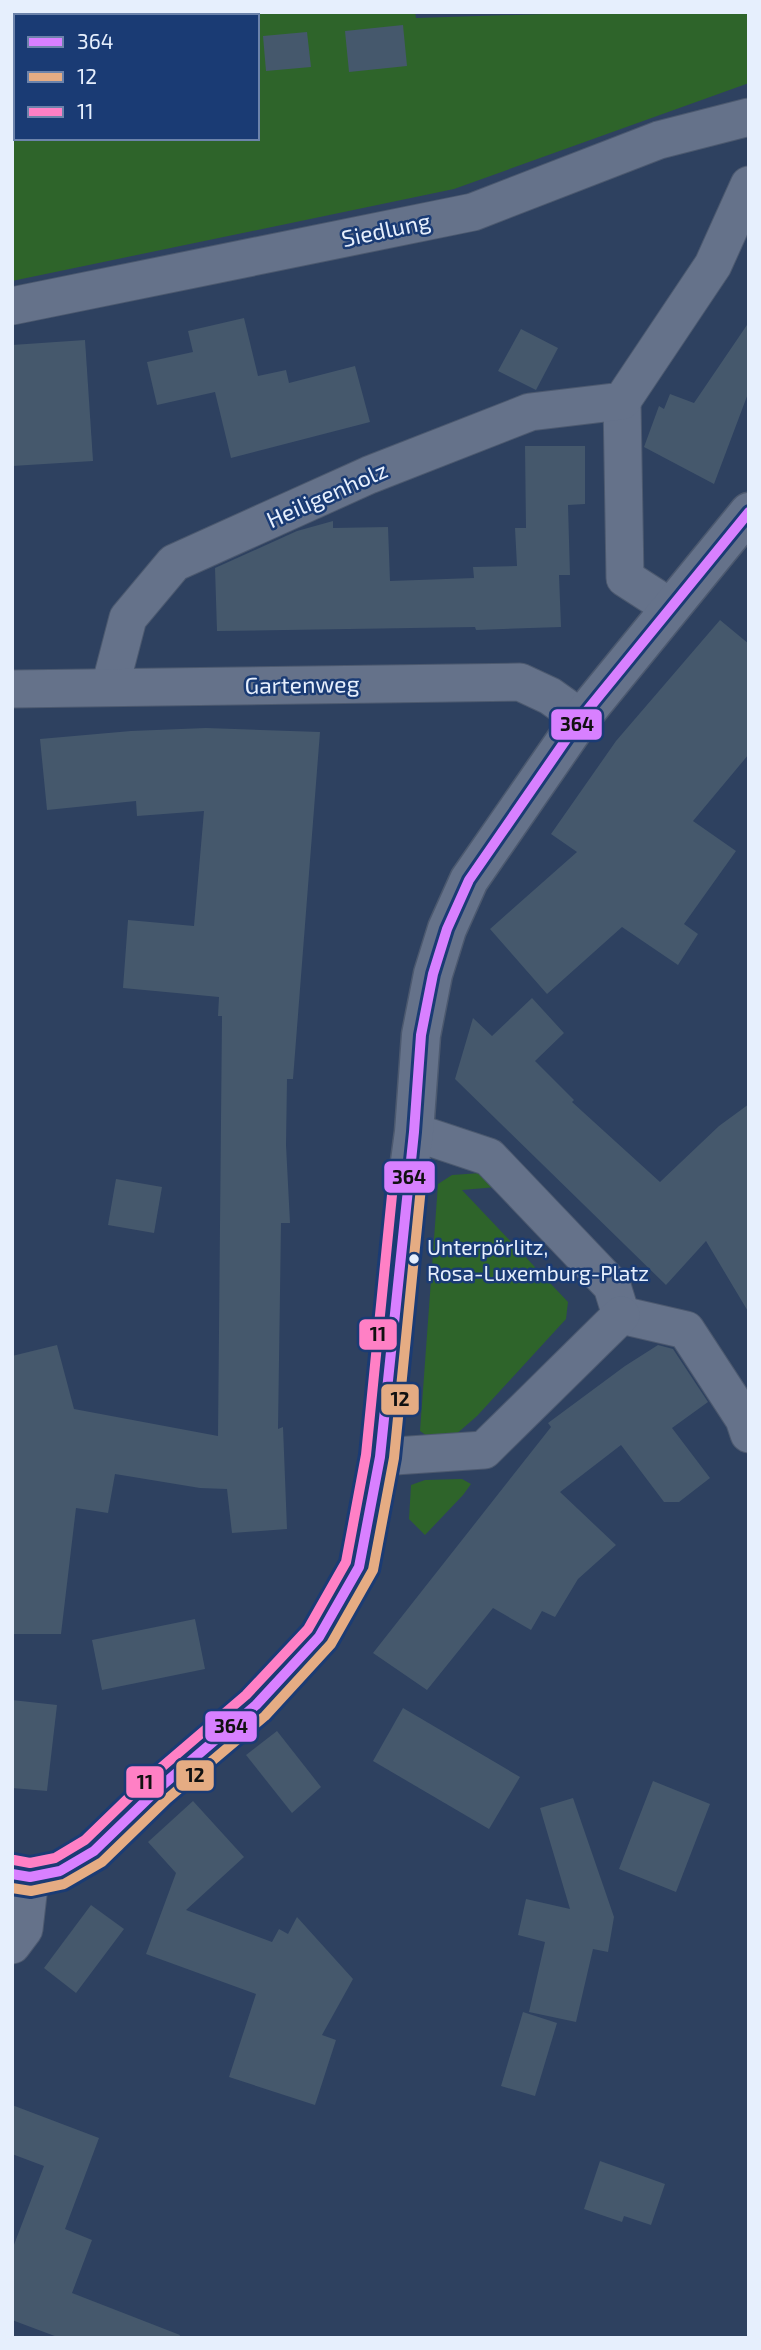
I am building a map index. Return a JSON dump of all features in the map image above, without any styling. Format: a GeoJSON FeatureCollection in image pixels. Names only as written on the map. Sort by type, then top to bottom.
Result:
{"type":"FeatureCollection","features":[{"type":"Feature","properties":{"kind":"street","name":"Siedlung"},"geometry":{"type":"LineString","coordinates":[[12,306],[473,212],[659,140],[749,117]]}},
{"type":"Feature","properties":{"kind":"street"},"geometry":{"type":"LineString","coordinates":[[670,607],[625,578],[622,401],[713,265],[749,185]]}},
{"type":"Feature","properties":{"kind":"street","name":"Heiligenholz"},"geometry":{"type":"LineString","coordinates":[[110,687],[128,618],[174,563],[369,475],[530,412],[622,401]]}},
{"type":"Feature","properties":{"kind":"street"},"geometry":{"type":"LineString","coordinates":[[12,1945],[24,1928],[21,1876],[60,1871],[94,1851],[158,1789],[256,1706],[319,1637],[359,1567],[380,1457],[414,1132],[421,1035],[433,974],[447,929],[469,880],[581,718],[749,512]]}},
{"type":"Feature","properties":{"kind":"street","name":"Gartenweg"},"geometry":{"type":"LineString","coordinates":[[12,689],[520,682],[550,696],[581,718]]}},
{"type":"Feature","properties":{"kind":"street"},"geometry":{"type":"LineString","coordinates":[[414,1132],[489,1157],[612,1286],[621,1315]]}},
{"type":"Feature","properties":{"kind":"street"},"geometry":{"type":"LineString","coordinates":[[621,1315],[686,1330],[744,1419],[749,1434]]}},
{"type":"Feature","properties":{"kind":"street"},"geometry":{"type":"LineString","coordinates":[[380,1457],[484,1450],[621,1315]]}},
{"type":"Feature","properties":{"kind":"green space"},"geometry":{"type":"Polygon","coordinates":[[[12,12],[415,12],[416,18],[611,12],[749,12],[749,83],[454,189],[12,281],[12,12]]]}},
{"type":"Feature","properties":{"kind":"green space"},"geometry":{"type":"Polygon","coordinates":[[[481,1173],[497,1187],[462,1190],[568,1302],[566,1319],[477,1416],[454,1436],[430,1438],[420,1431],[438,1184],[452,1175],[481,1173]]]}},
{"type":"Feature","properties":{"kind":"green space"},"geometry":{"type":"Polygon","coordinates":[[[462,1479],[471,1484],[425,1535],[409,1519],[411,1485],[425,1480],[462,1479]]]}},
{"type":"Feature","properties":{"kind":"building"},"geometry":{"type":"Polygon","coordinates":[[[403,25],[407,66],[349,72],[345,31],[403,25]]]}},
{"type":"Feature","properties":{"kind":"building"},"geometry":{"type":"Polygon","coordinates":[[[307,32],[311,67],[266,71],[263,36],[307,32]]]}},
{"type":"Feature","properties":{"kind":"building"},"geometry":{"type":"Polygon","coordinates":[[[244,318],[258,376],[286,370],[289,383],[355,366],[370,422],[231,458],[215,392],[157,405],[147,362],[193,352],[188,331],[244,318]]]}},
{"type":"Feature","properties":{"kind":"building"},"geometry":{"type":"Polygon","coordinates":[[[749,322],[749,391],[714,484],[644,447],[659,406],[664,409],[670,394],[694,403],[749,322]]]}},
{"type":"Feature","properties":{"kind":"building"},"geometry":{"type":"Polygon","coordinates":[[[521,329],[558,348],[536,390],[498,371],[521,329]]]}},
{"type":"Feature","properties":{"kind":"building"},"geometry":{"type":"Polygon","coordinates":[[[85,340],[93,461],[12,466],[12,345],[85,340]]]}},
{"type":"Feature","properties":{"kind":"building"},"geometry":{"type":"Polygon","coordinates":[[[525,446],[585,446],[585,504],[568,505],[570,575],[559,575],[561,627],[217,631],[215,568],[297,531],[333,521],[333,528],[388,527],[390,581],[474,578],[473,567],[517,566],[515,528],[526,528],[525,446]]]}},
{"type":"Feature","properties":{"kind":"building"},"geometry":{"type":"Polygon","coordinates":[[[720,620],[749,644],[749,754],[693,821],[736,851],[684,924],[698,934],[678,965],[622,927],[547,994],[490,929],[577,852],[551,834],[616,741],[720,620]]]}},
{"type":"Feature","properties":{"kind":"building"},"geometry":{"type":"Polygon","coordinates":[[[206,728],[320,732],[293,1079],[287,1079],[286,1145],[290,1223],[281,1223],[278,1429],[283,1427],[287,1529],[232,1533],[227,1489],[200,1488],[115,1474],[108,1513],[76,1508],[61,1634],[12,1634],[12,1356],[57,1345],[74,1409],[218,1436],[222,1016],[218,1016],[219,997],[123,988],[128,920],[194,926],[204,811],[137,816],[136,801],[47,810],[40,739],[206,728]]]}},
{"type":"Feature","properties":{"kind":"building"},"geometry":{"type":"Polygon","coordinates":[[[532,998],[564,1033],[535,1061],[574,1100],[572,1102],[660,1182],[719,1126],[749,1104],[749,1313],[706,1241],[666,1285],[455,1079],[473,1018],[492,1036],[532,998]]]}},
{"type":"Feature","properties":{"kind":"building"},"geometry":{"type":"Polygon","coordinates":[[[116,1179],[162,1187],[154,1233],[108,1225],[116,1179]]]}},
{"type":"Feature","properties":{"kind":"building"},"geometry":{"type":"Polygon","coordinates":[[[658,1345],[673,1349],[708,1402],[672,1428],[710,1478],[679,1502],[664,1502],[621,1445],[560,1492],[616,1545],[578,1579],[555,1617],[542,1611],[531,1630],[493,1608],[427,1690],[373,1653],[551,1427],[548,1423],[658,1345]]]}},
{"type":"Feature","properties":{"kind":"building"},"geometry":{"type":"Polygon","coordinates":[[[195,1619],[205,1669],[102,1690],[92,1640],[195,1619]]]}},
{"type":"Feature","properties":{"kind":"building"},"geometry":{"type":"Polygon","coordinates":[[[12,1700],[57,1705],[47,1791],[12,1788],[12,1700]]]}},
{"type":"Feature","properties":{"kind":"building"},"geometry":{"type":"Polygon","coordinates":[[[403,1708],[520,1777],[489,1829],[373,1761],[403,1708]]]}},
{"type":"Feature","properties":{"kind":"building"},"geometry":{"type":"Polygon","coordinates":[[[277,1731],[321,1787],[292,1813],[246,1755],[277,1731]]]}},
{"type":"Feature","properties":{"kind":"building"},"geometry":{"type":"Polygon","coordinates":[[[653,1781],[710,1804],[676,1892],[619,1869],[653,1781]]]}},
{"type":"Feature","properties":{"kind":"building"},"geometry":{"type":"Polygon","coordinates":[[[573,1798],[614,1917],[608,1952],[593,1949],[576,2022],[529,2012],[545,1942],[518,1935],[526,1899],[570,1909],[540,1808],[573,1798]]]}},
{"type":"Feature","properties":{"kind":"building"},"geometry":{"type":"Polygon","coordinates":[[[193,1801],[244,1857],[186,1910],[272,1942],[279,1929],[288,1934],[297,1917],[353,1979],[322,2035],[336,2040],[315,2105],[229,2077],[256,1994],[146,1954],[176,1873],[148,1842],[193,1801]]]}},
{"type":"Feature","properties":{"kind":"building"},"geometry":{"type":"Polygon","coordinates":[[[91,1905],[124,1929],[76,1993],[44,1968],[91,1905]]]}},
{"type":"Feature","properties":{"kind":"building"},"geometry":{"type":"Polygon","coordinates":[[[523,2012],[557,2023],[535,2096],[501,2086],[523,2012]]]}},
{"type":"Feature","properties":{"kind":"building"},"geometry":{"type":"Polygon","coordinates":[[[12,2105],[99,2138],[65,2229],[92,2240],[72,2293],[180,2335],[179,2338],[60,2338],[12,2320],[12,2250],[44,2166],[12,2154],[12,2105]]]}},
{"type":"Feature","properties":{"kind":"building"},"geometry":{"type":"Polygon","coordinates":[[[600,2161],[665,2184],[651,2225],[624,2216],[622,2222],[584,2209],[600,2161]]]}},
{"type":"Feature","properties":{"kind":"transit line","name":"364"},"geometry":{"type":"LineString","coordinates":[[12,1874],[30,1877],[60,1871],[94,1851],[158,1789],[256,1705],[319,1637],[359,1567],[380,1457],[414,1132],[421,1035],[433,974],[447,929],[469,880],[581,718],[749,512]]}},
{"type":"Feature","properties":{"kind":"transit line","name":"11"},"geometry":{"type":"LineString","coordinates":[[14,1860],[30,1863],[55,1858],[85,1840],[149,1778],[246,1695],[308,1629],[346,1562],[366,1455],[394,1175]]}},
{"type":"Feature","properties":{"kind":"transit line","name":"12"},"geometry":{"type":"LineString","coordinates":[[12,1888],[31,1891],[64,1884],[102,1862],[167,1799],[265,1716],[331,1644],[373,1570],[394,1458],[422,1177]]}},
{"type":"Feature","properties":{"kind":"place","name":"Unterpörlitz, Rosa-Luxemburg-Platz"},"geometry":{"type":"Point","coordinates":[414,1259]}}]}
